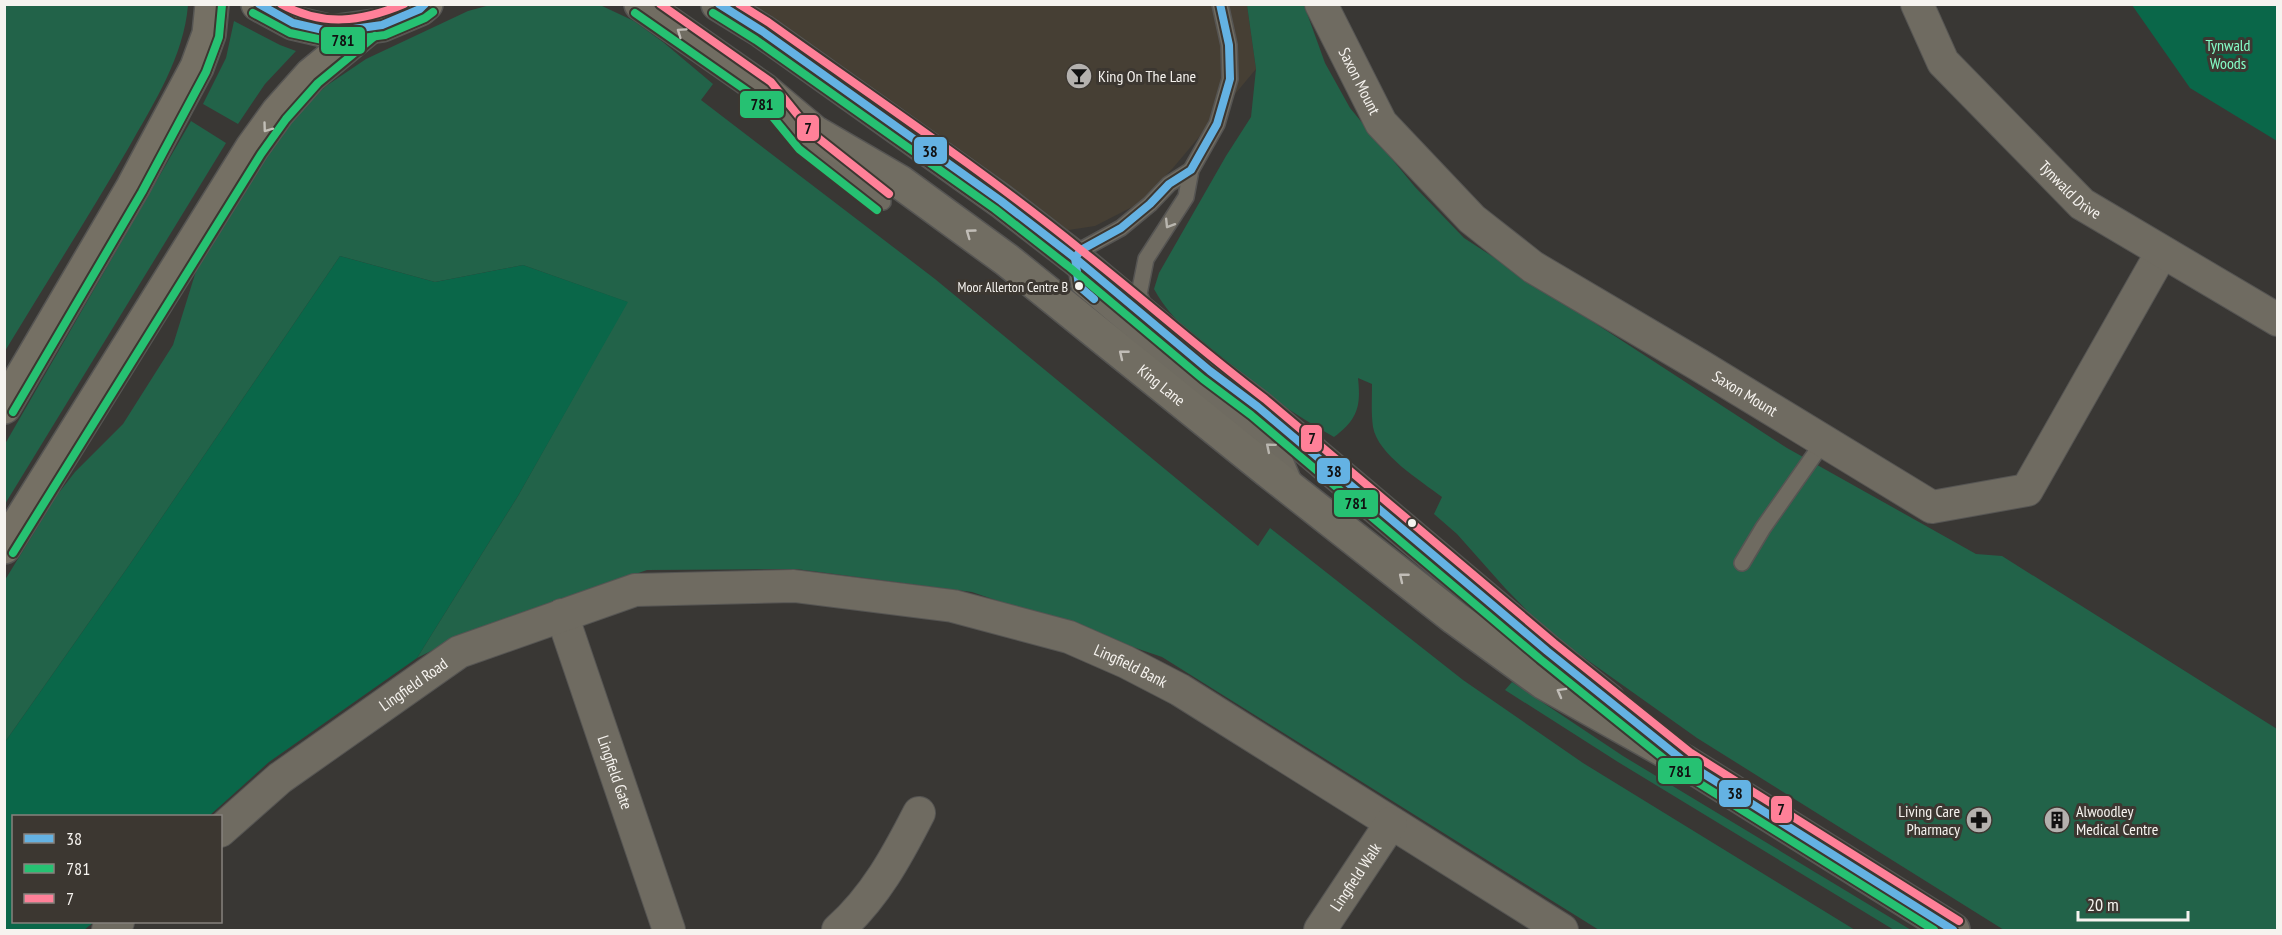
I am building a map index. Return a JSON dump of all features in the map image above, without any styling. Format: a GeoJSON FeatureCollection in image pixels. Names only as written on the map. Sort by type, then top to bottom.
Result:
{"type":"FeatureCollection","features":[{"type":"Feature","properties":{"kind":"highway"},"geometry":{"type":"LineString","coordinates":[[4,407],[133,187],[197,68],[209,34],[212,4]]}},
{"type":"Feature","properties":{"kind":"highway"},"geometry":{"type":"LineString","coordinates":[[258,4],[293,23],[332,32],[382,25],[420,9],[426,4]]}},
{"type":"Feature","properties":{"kind":"highway"},"geometry":{"type":"LineString","coordinates":[[4,547],[252,148],[278,112],[311,75],[368,28]]}},
{"type":"Feature","properties":{"kind":"street","name":"King Lane"},"geometry":{"type":"LineString","coordinates":[[641,4],[764,90],[814,132],[900,182],[1007,260],[1455,618],[1543,682],[1685,762],[1953,930]]}},
{"type":"Feature","properties":{"kind":"street","name":"King Lane"},"geometry":{"type":"LineString","coordinates":[[718,4],[762,31],[1001,201],[1075,258],[1153,324],[1258,407],[1547,651],[1685,762]]}},
{"type":"Feature","properties":{"kind":"street","name":"Saxon Mount"},"geometry":{"type":"LineString","coordinates":[[1321,4],[1381,123],[1472,219],[1533,267],[1932,507],[2027,490],[2163,252]]}},
{"type":"Feature","properties":{"kind":"street","name":"Tynwald Drive"},"geometry":{"type":"LineString","coordinates":[[1917,4],[1930,38],[1943,62],[2082,204],[2277,320]]}},
{"type":"Feature","properties":{"kind":"street","name":"Lingfield Bank"},"geometry":{"type":"LineString","coordinates":[[635,590],[794,585],[953,606],[1069,638],[1180,690],[1562,930]]}},
{"type":"Feature","properties":{"kind":"street","name":"Lingfield Road"},"geometry":{"type":"LineString","coordinates":[[222,829],[280,778],[459,652],[635,590]]}},
{"type":"Feature","properties":{"kind":"street","name":"Lingfield Gate"},"geometry":{"type":"LineString","coordinates":[[562,615],[669,930]]}},
{"type":"Feature","properties":{"kind":"street"},"geometry":{"type":"LineString","coordinates":[[838,930],[858,912],[893,863],[919,813]]}},
{"type":"Feature","properties":{"kind":"street","name":"Lingfield Walk"},"geometry":{"type":"LineString","coordinates":[[1320,930],[1391,823]]}},
{"type":"Feature","properties":{"kind":"lane"},"geometry":{"type":"LineString","coordinates":[[1153,324],[1139,294],[1146,260],[1186,197],[1191,170],[1217,124],[1230,79],[1229,45],[1220,4]]}},
{"type":"Feature","properties":{"kind":"lane"},"geometry":{"type":"LineString","coordinates":[[764,90],[806,142],[883,202]]}},
{"type":"Feature","properties":{"kind":"lane"},"geometry":{"type":"LineString","coordinates":[[1191,170],[1169,184],[1150,204],[1121,228],[1081,250],[1075,258],[1078,286],[1285,460],[1300,495]]}},
{"type":"Feature","properties":{"kind":"lane"},"geometry":{"type":"LineString","coordinates":[[1742,563],[1763,528],[1824,441]]}},
{"type":"Feature","properties":{"kind":"shaded area"},"geometry":{"type":"Polygon","coordinates":[[[718,5],[1247,5],[1256,69],[1173,168],[1138,204],[1095,226],[1062,231],[718,5]]]}},
{"type":"Feature","properties":{"kind":"green space"},"geometry":{"type":"Polygon","coordinates":[[[5,4],[188,5],[181,43],[158,96],[114,173],[5,351],[5,4]]]}},
{"type":"Feature","properties":{"kind":"green space"},"geometry":{"type":"Polygon","coordinates":[[[490,5],[600,5],[634,21],[713,84],[701,100],[935,279],[1258,546],[1270,528],[1463,680],[1583,763],[1855,930],[1599,930],[1162,657],[972,592],[796,569],[647,570],[469,632],[417,658],[518,496],[627,302],[523,265],[435,282],[340,256],[130,564],[5,742],[5,580],[57,495],[75,472],[123,424],[173,345],[196,271],[274,145],[303,108],[326,86],[366,59],[468,11],[490,5]]]}},
{"type":"Feature","properties":{"kind":"green space"},"geometry":{"type":"Polygon","coordinates":[[[1247,5],[1304,5],[1325,63],[1350,108],[1415,187],[1464,238],[1787,448],[1976,554],[2002,556],[2277,729],[2277,930],[2004,930],[1697,738],[1548,632],[1457,534],[1434,514],[1442,497],[1401,466],[1383,447],[1373,427],[1372,384],[1358,378],[1359,396],[1356,411],[1348,424],[1334,437],[1287,409],[1209,351],[1186,330],[1154,289],[1159,273],[1251,117],[1256,69],[1247,5]]]}},
{"type":"Feature","properties":{"kind":"green space","name":"Tynwald Woods"},"geometry":{"type":"Polygon","coordinates":[[[2132,5],[2277,5],[2277,141],[2190,88],[2132,5]]]}},
{"type":"Feature","properties":{"kind":"green space"},"geometry":{"type":"Polygon","coordinates":[[[234,21],[296,51],[265,84],[238,124],[203,104],[226,58],[234,21]]]}},
{"type":"Feature","properties":{"kind":"green space"},"geometry":{"type":"Polygon","coordinates":[[[191,121],[226,143],[5,504],[5,444],[191,121]]]}},
{"type":"Feature","properties":{"kind":"green space"},"geometry":{"type":"Polygon","coordinates":[[[340,256],[435,282],[523,265],[628,302],[518,496],[417,658],[269,762],[210,815],[12,815],[12,923],[93,923],[84,930],[5,930],[5,742],[130,564],[340,256]]]}},
{"type":"Feature","properties":{"kind":"green space"},"geometry":{"type":"Polygon","coordinates":[[[1512,682],[1623,756],[1911,930],[1894,930],[1618,762],[1505,690],[1512,682]]]}},
{"type":"Feature","properties":{"kind":"transit line","name":"38"},"geometry":{"type":"LineString","coordinates":[[259,4],[293,23],[332,32],[382,25],[420,9],[425,4]]}},
{"type":"Feature","properties":{"kind":"transit line","name":"7"},"geometry":{"type":"LineString","coordinates":[[281,4],[327,19],[373,15],[404,4]]}},
{"type":"Feature","properties":{"kind":"transit line","name":"7"},"geometry":{"type":"LineString","coordinates":[[660,4],[771,82],[813,134],[889,194]]}},
{"type":"Feature","properties":{"kind":"transit line","name":"38"},"geometry":{"type":"LineString","coordinates":[[719,4],[762,31],[1001,201],[1075,258],[1210,371],[1258,407],[1547,651],[1685,762],[1953,930]]}},
{"type":"Feature","properties":{"kind":"transit line","name":"7"},"geometry":{"type":"LineString","coordinates":[[739,4],[926,134],[1043,220],[1265,399],[1554,643],[1691,753],[1959,921]]}},
{"type":"Feature","properties":{"kind":"transit line","name":"38"},"geometry":{"type":"LineString","coordinates":[[1094,299],[1079,286],[1075,258],[1081,250],[1121,228],[1150,204],[1169,184],[1191,170],[1217,124],[1230,79],[1229,45],[1220,4]]}},
{"type":"Feature","properties":{"kind":"transit line","name":"781"},"geometry":{"type":"LineString","coordinates":[[13,412],[142,192],[206,72],[219,37],[222,5]]}},
{"type":"Feature","properties":{"kind":"transit line","name":"781"},"geometry":{"type":"LineString","coordinates":[[253,13],[290,33],[332,42],[385,35],[425,18],[433,12]]}},
{"type":"Feature","properties":{"kind":"transit line","name":"781"},"geometry":{"type":"LineString","coordinates":[[635,13],[757,98],[799,149],[877,210]]}},
{"type":"Feature","properties":{"kind":"transit line","name":"781"},"geometry":{"type":"LineString","coordinates":[[713,13],[756,40],[995,209],[1068,266],[1203,379],[1251,415],[1540,659],[1678,770],[1934,930]]}},
{"type":"Feature","properties":{"kind":"transit line","name":"781"},"geometry":{"type":"LineString","coordinates":[[13,553],[261,154],[286,119],[318,83],[375,36]]}},
{"type":"Feature","properties":{"kind":"place","name":"King On The Lane"},"geometry":{"type":"Point","coordinates":[1079,76]}},
{"type":"Feature","properties":{"kind":"place","name":"Moor Allerton Centre B"},"geometry":{"type":"Point","coordinates":[1079,286]}},
{"type":"Feature","properties":{"kind":"place","name":"Living Care Pharmacy"},"geometry":{"type":"Point","coordinates":[1979,820]}},
{"type":"Feature","properties":{"kind":"place","name":"Alwoodley Medical Centre"},"geometry":{"type":"Point","coordinates":[2057,820]}}]}
